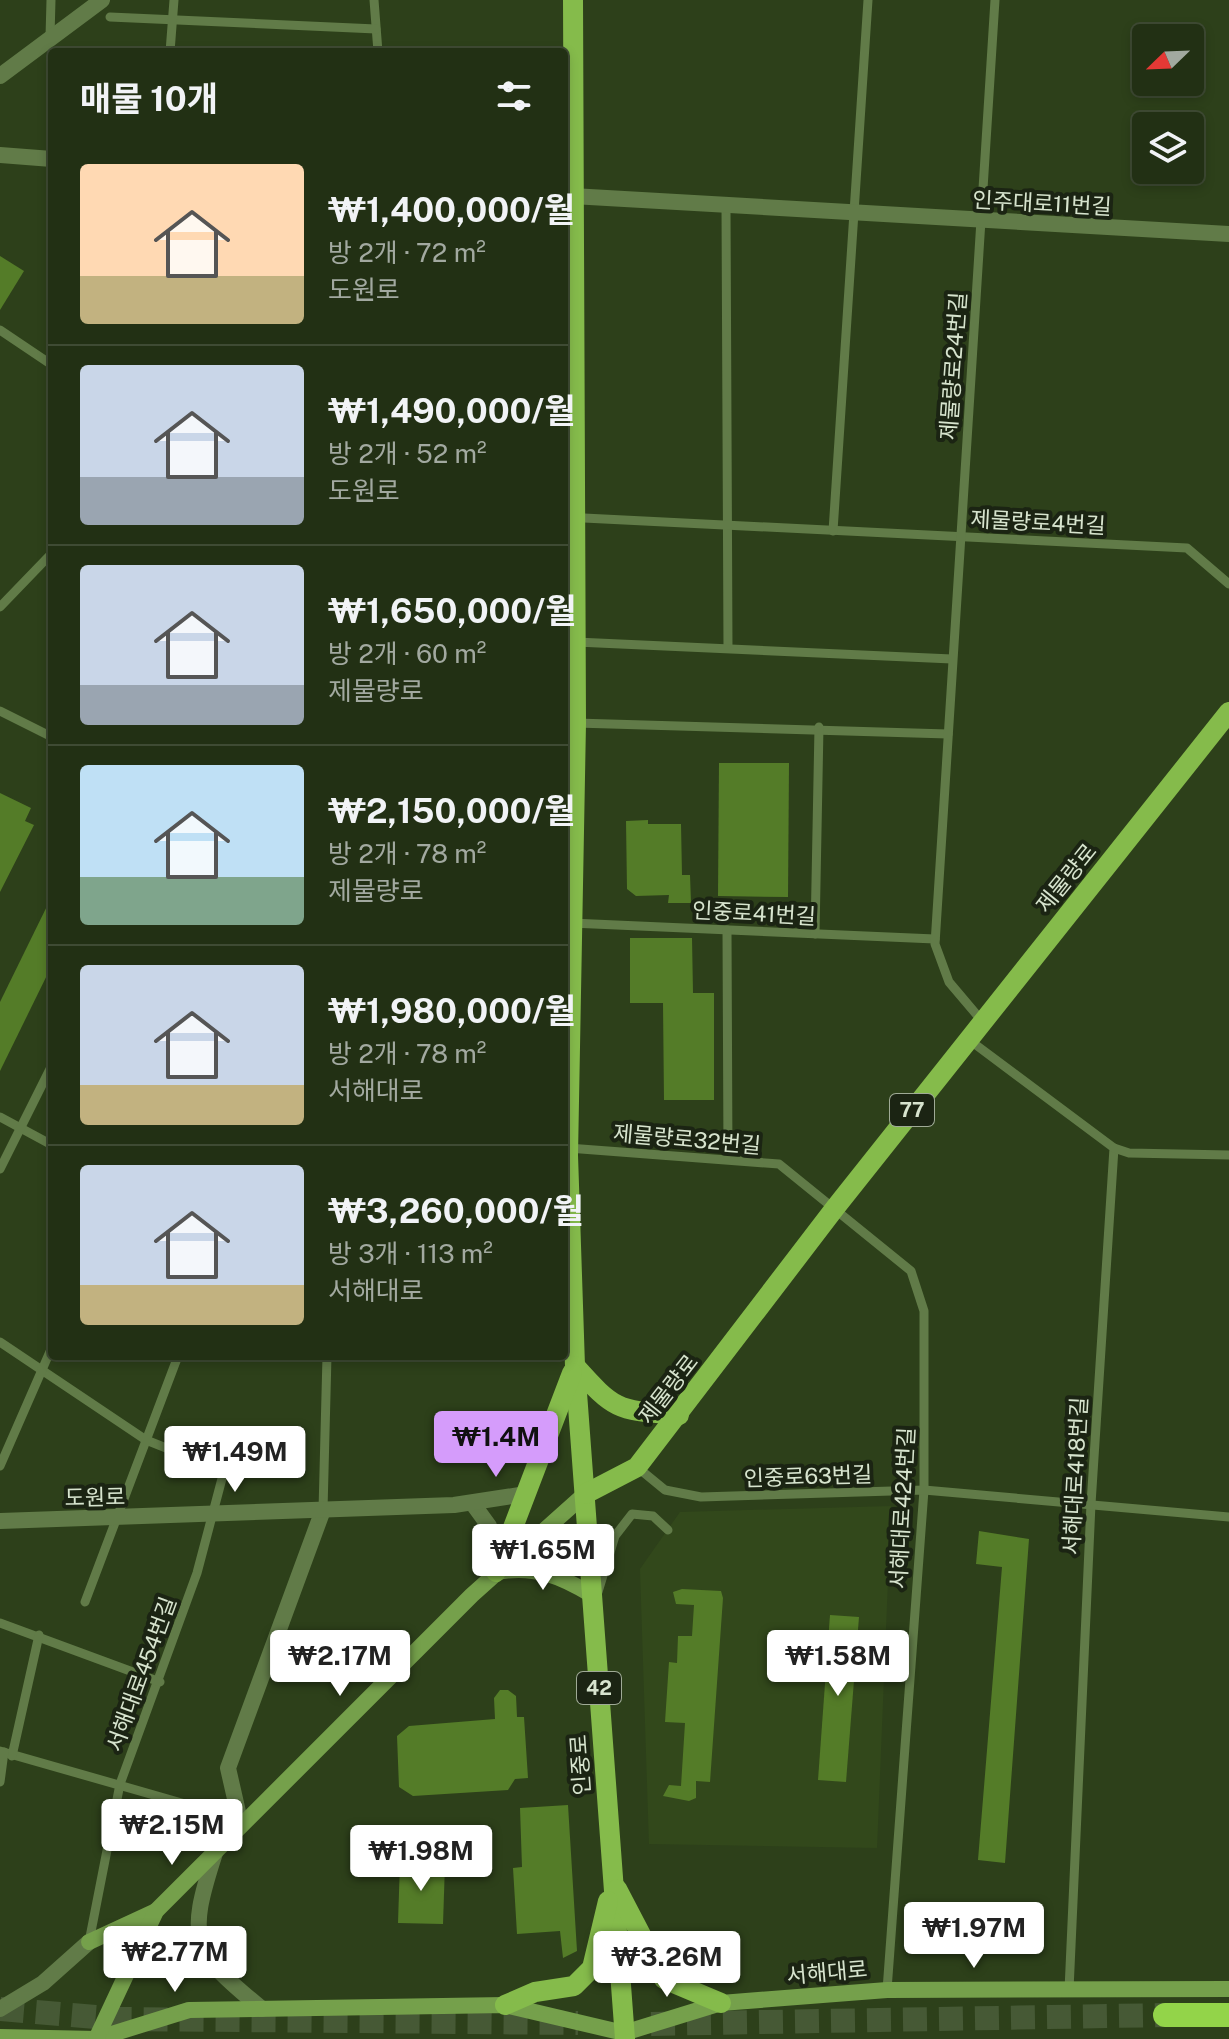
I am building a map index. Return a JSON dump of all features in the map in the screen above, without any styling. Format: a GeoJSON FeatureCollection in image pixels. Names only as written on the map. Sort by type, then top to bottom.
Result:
{"type":"FeatureCollection","features":[{"type":"Feature","properties":{"kind":"highway"},"geometry":{"type":"LineString","coordinates":[[1165,2015],[1229,2015]]}},
{"type":"Feature","properties":{"kind":"main road","name":"인중로"},"geometry":{"type":"LineString","coordinates":[[568,926],[575,642],[570,517],[568,196],[573,0]]}},
{"type":"Feature","properties":{"kind":"main road","name":"제물량로"},"geometry":{"type":"LineString","coordinates":[[96,2039],[156,1911],[496,1572],[585,1494],[637,1467],[835,1208],[1229,712]]}},
{"type":"Feature","properties":{"kind":"main road","name":"인중로"},"geometry":{"type":"LineString","coordinates":[[568,1179],[575,1366],[625,2036]]}},
{"type":"Feature","properties":{"kind":"main road"},"geometry":{"type":"LineString","coordinates":[[592,1603],[552,1574],[516,1569],[496,1572],[575,1366],[605,1400],[624,1409],[679,1415]]}},
{"type":"Feature","properties":{"kind":"main road"},"geometry":{"type":"LineString","coordinates":[[613,1882],[664,1979],[721,2003]]}},
{"type":"Feature","properties":{"kind":"main road"},"geometry":{"type":"LineString","coordinates":[[505,2005],[535,1992],[574,1986],[592,1968],[613,1882]]}},
{"type":"Feature","properties":{"kind":"main road"},"geometry":{"type":"LineString","coordinates":[[89,1942],[156,1911]]}},
{"type":"Feature","properties":{"kind":"main road","name":"서해대로"},"geometry":{"type":"LineString","coordinates":[[601,2039],[625,2036],[721,2003],[887,1990],[1229,1989]]}},
{"type":"Feature","properties":{"kind":"main road","name":"서해대로"},"geometry":{"type":"LineString","coordinates":[[0,2037],[96,2039],[189,2010],[505,2005],[647,2039]]}},
{"type":"Feature","properties":{"kind":"street"},"geometry":{"type":"LineString","coordinates":[[0,76],[102,0]]}},
{"type":"Feature","properties":{"kind":"street"},"geometry":{"type":"LineString","coordinates":[[0,155],[48,159]]}},
{"type":"Feature","properties":{"kind":"street","name":"인주대로11번길"},"geometry":{"type":"LineString","coordinates":[[568,196],[853,215],[1229,234]]}},
{"type":"Feature","properties":{"kind":"street","name":"도원로"},"geometry":{"type":"LineString","coordinates":[[0,1521],[473,1504],[526,1494]]}},
{"type":"Feature","properties":{"kind":"street"},"geometry":{"type":"LineString","coordinates":[[473,1504],[489,1526],[495,1548],[496,1572]]}},
{"type":"Feature","properties":{"kind":"street"},"geometry":{"type":"LineString","coordinates":[[241,1825],[228,1768],[323,1510]]}},
{"type":"Feature","properties":{"kind":"street"},"geometry":{"type":"LineString","coordinates":[[215,1853],[203,1891],[197,1929],[202,1951],[215,1970],[262,2009]]}},
{"type":"Feature","properties":{"kind":"street"},"geometry":{"type":"LineString","coordinates":[[0,2009],[43,1983],[89,1942]]}},
{"type":"Feature","properties":{"kind":"lane"},"geometry":{"type":"LineString","coordinates":[[50,37],[51,0]]}},
{"type":"Feature","properties":{"kind":"lane"},"geometry":{"type":"LineString","coordinates":[[170,48],[174,0]]}},
{"type":"Feature","properties":{"kind":"lane"},"geometry":{"type":"LineString","coordinates":[[374,0],[378,48]]}},
{"type":"Feature","properties":{"kind":"lane"},"geometry":{"type":"LineString","coordinates":[[833,531],[868,0]]}},
{"type":"Feature","properties":{"kind":"lane","name":"제물량로24번길"},"geometry":{"type":"LineString","coordinates":[[982,1021],[949,982],[939,964],[935,939],[995,0]]}},
{"type":"Feature","properties":{"kind":"lane"},"geometry":{"type":"LineString","coordinates":[[110,17],[376,29]]}},
{"type":"Feature","properties":{"kind":"lane"},"geometry":{"type":"LineString","coordinates":[[726,207],[728,648]]}},
{"type":"Feature","properties":{"kind":"lane"},"geometry":{"type":"LineString","coordinates":[[0,330],[48,362]]}},
{"type":"Feature","properties":{"kind":"lane","name":"제물량로4번길"},"geometry":{"type":"LineString","coordinates":[[570,517],[728,528],[961,535],[1187,548],[1229,584]]}},
{"type":"Feature","properties":{"kind":"lane"},"geometry":{"type":"LineString","coordinates":[[0,607],[48,557]]}},
{"type":"Feature","properties":{"kind":"lane"},"geometry":{"type":"LineString","coordinates":[[575,642],[952,659]]}},
{"type":"Feature","properties":{"kind":"lane"},"geometry":{"type":"LineString","coordinates":[[0,711],[48,735]]}},
{"type":"Feature","properties":{"kind":"lane"},"geometry":{"type":"LineString","coordinates":[[572,714],[948,734]]}},
{"type":"Feature","properties":{"kind":"lane"},"geometry":{"type":"LineString","coordinates":[[815,934],[819,727]]}},
{"type":"Feature","properties":{"kind":"lane","name":"인중로41번길"},"geometry":{"type":"LineString","coordinates":[[568,926],[935,939]]}},
{"type":"Feature","properties":{"kind":"lane"},"geometry":{"type":"LineString","coordinates":[[727,930],[728,1158]]}},
{"type":"Feature","properties":{"kind":"lane"},"geometry":{"type":"LineString","coordinates":[[968,1039],[1114,1148],[1129,1153],[1229,1155]]}},
{"type":"Feature","properties":{"kind":"lane"},"geometry":{"type":"LineString","coordinates":[[0,1169],[48,1073]]}},
{"type":"Feature","properties":{"kind":"lane"},"geometry":{"type":"LineString","coordinates":[[0,1117],[48,1143]]}},
{"type":"Feature","properties":{"kind":"lane","name":"서해대로418번길"},"geometry":{"type":"LineString","coordinates":[[1069,1990],[1091,1504],[1114,1148]]}},
{"type":"Feature","properties":{"kind":"lane","name":"제물량로32번길"},"geometry":{"type":"LineString","coordinates":[[568,1152],[728,1158],[787,1168],[835,1208]]}},
{"type":"Feature","properties":{"kind":"lane","name":"서해대로424번길"},"geometry":{"type":"LineString","coordinates":[[835,1208],[911,1271],[924,1311],[924,1490],[887,1990]]}},
{"type":"Feature","properties":{"kind":"lane"},"geometry":{"type":"LineString","coordinates":[[0,1342],[42,1367],[146,1440]]}},
{"type":"Feature","properties":{"kind":"lane"},"geometry":{"type":"LineString","coordinates":[[0,1466],[48,1355]]}},
{"type":"Feature","properties":{"kind":"lane"},"geometry":{"type":"LineString","coordinates":[[85,1602],[176,1360]]}},
{"type":"Feature","properties":{"kind":"lane"},"geometry":{"type":"LineString","coordinates":[[323,1510],[327,1360]]}},
{"type":"Feature","properties":{"kind":"lane","name":"서해대로454번길"},"geometry":{"type":"LineString","coordinates":[[89,1942],[120,1784],[160,1682],[215,1515],[224,1471],[146,1440]]}},
{"type":"Feature","properties":{"kind":"lane","name":"인중로63번길"},"geometry":{"type":"LineString","coordinates":[[637,1467],[665,1490],[701,1497],[924,1490],[1229,1517]]}},
{"type":"Feature","properties":{"kind":"lane"},"geometry":{"type":"LineString","coordinates":[[592,1603],[615,1536],[632,1514],[653,1516],[668,1530]]}},
{"type":"Feature","properties":{"kind":"lane"},"geometry":{"type":"LineString","coordinates":[[0,1623],[160,1682]]}},
{"type":"Feature","properties":{"kind":"lane"},"geometry":{"type":"LineString","coordinates":[[0,1782],[39,1635]]}},
{"type":"Feature","properties":{"kind":"lane"},"geometry":{"type":"LineString","coordinates":[[6,1753],[213,1812],[241,1825]]}},
{"type":"Feature","properties":{"kind":"shaded area"},"geometry":{"type":"Polygon","coordinates":[[[891,1506],[877,1848],[649,1844],[640,1569],[680,1512],[891,1506]]]}},
{"type":"Feature","properties":{"kind":"building"},"geometry":{"type":"Polygon","coordinates":[[[0,256],[24,271],[0,310],[0,256]]]}},
{"type":"Feature","properties":{"kind":"building"},"geometry":{"type":"Polygon","coordinates":[[[719,763],[789,763],[788,897],[718,896],[719,763]]]}},
{"type":"Feature","properties":{"kind":"building"},"geometry":{"type":"Polygon","coordinates":[[[0,793],[31,808],[25,821],[34,825],[0,892],[0,793]]]}},
{"type":"Feature","properties":{"kind":"building"},"geometry":{"type":"Polygon","coordinates":[[[648,820],[648,824],[681,824],[682,875],[690,875],[691,903],[668,903],[669,895],[636,896],[627,889],[626,821],[648,820]]]}},
{"type":"Feature","properties":{"kind":"building"},"geometry":{"type":"Polygon","coordinates":[[[48,904],[48,973],[0,1071],[0,1002],[48,904]]]}},
{"type":"Feature","properties":{"kind":"building"},"geometry":{"type":"Polygon","coordinates":[[[630,938],[692,938],[693,993],[714,993],[714,1100],[664,1100],[663,1003],[630,1003],[630,938]]]}},
{"type":"Feature","properties":{"kind":"building"},"geometry":{"type":"Polygon","coordinates":[[[979,1531],[1029,1539],[1005,1863],[978,1860],[1002,1567],[976,1564],[979,1531]]]}},
{"type":"Feature","properties":{"kind":"building"},"geometry":{"type":"Polygon","coordinates":[[[682,1589],[721,1591],[723,1598],[710,1782],[696,1781],[696,1798],[689,1801],[663,1796],[669,1785],[681,1786],[685,1723],[665,1722],[669,1662],[677,1663],[678,1636],[692,1636],[694,1605],[676,1604],[673,1592],[682,1589]]]}},
{"type":"Feature","properties":{"kind":"building"},"geometry":{"type":"Polygon","coordinates":[[[830,1615],[859,1617],[846,1782],[818,1780],[830,1615]]]}},
{"type":"Feature","properties":{"kind":"building"},"geometry":{"type":"Polygon","coordinates":[[[500,1690],[508,1690],[516,1696],[517,1717],[524,1717],[528,1778],[515,1779],[508,1790],[413,1796],[399,1787],[397,1736],[409,1726],[495,1719],[494,1698],[500,1690]]]}},
{"type":"Feature","properties":{"kind":"building"},"geometry":{"type":"Polygon","coordinates":[[[568,1805],[577,1951],[563,1958],[560,1931],[517,1934],[513,1868],[522,1867],[520,1808],[568,1805]]]}},
{"type":"Feature","properties":{"kind":"building"},"geometry":{"type":"Polygon","coordinates":[[[400,1862],[445,1864],[443,1924],[398,1923],[400,1862]]]}},
{"type":"Feature","properties":{"kind":"tunnel"},"geometry":{"type":"LineString","coordinates":[[0,2009],[120,2019],[578,2023]]}},
{"type":"Feature","properties":{"kind":"tunnel"},"geometry":{"type":"LineString","coordinates":[[651,2024],[1165,2015]]}}]}
